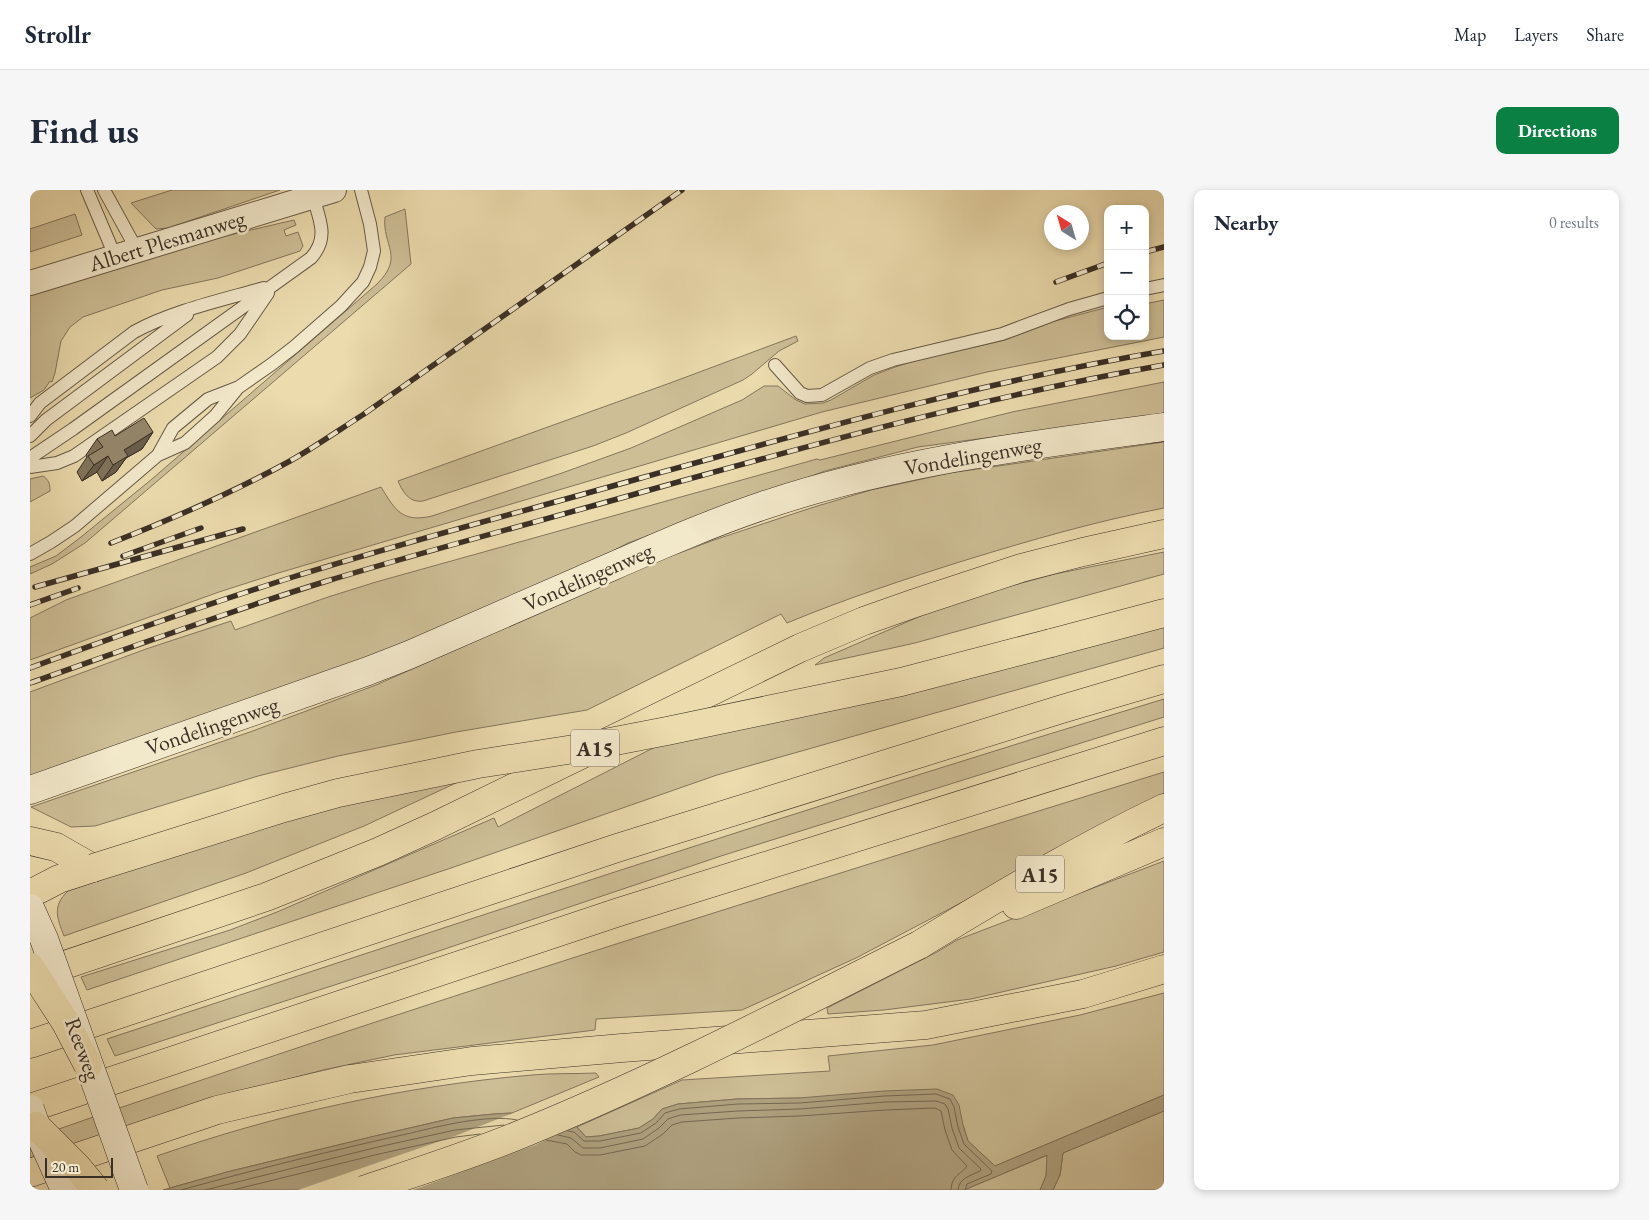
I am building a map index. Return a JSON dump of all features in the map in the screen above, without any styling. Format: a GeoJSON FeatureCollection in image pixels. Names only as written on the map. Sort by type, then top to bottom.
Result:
{"type":"FeatureCollection","features":[{"type":"Feature","properties":{"kind":"highway","name":"A15"},"geometry":{"type":"LineString","coordinates":[[30,977],[266,897],[378,852],[800,648],[864,621],[1021,568],[1164,534]]}},
{"type":"Feature","properties":{"kind":"highway","name":"A15"},"geometry":{"type":"LineString","coordinates":[[30,894],[59,879],[92,868],[338,792],[478,764],[574,749],[667,731],[864,690],[910,680],[1164,613]]}},
{"type":"Feature","properties":{"kind":"highway"},"geometry":{"type":"LineString","coordinates":[[30,1044],[617,848],[1052,712],[1164,679]]}},
{"type":"Feature","properties":{"kind":"highway"},"geometry":{"type":"LineString","coordinates":[[96,1190],[32,1114],[619,912],[1164,740]]}},
{"type":"Feature","properties":{"kind":"highway","name":"A15"},"geometry":{"type":"LineString","coordinates":[[920,945],[995,899],[1164,808]]}},
{"type":"Feature","properties":{"kind":"highway"},"geometry":{"type":"LineString","coordinates":[[30,841],[56,847],[92,868]]}},
{"type":"Feature","properties":{"kind":"highway","name":"A15"},"geometry":{"type":"LineString","coordinates":[[364,1190],[436,1166],[524,1133],[678,1064],[920,945],[1164,842]]}},
{"type":"Feature","properties":{"kind":"highway"},"geometry":{"type":"LineString","coordinates":[[30,968],[66,1023],[88,1065]]}},
{"type":"Feature","properties":{"kind":"highway"},"geometry":{"type":"LineString","coordinates":[[30,1173],[217,1110],[350,1080],[472,1061],[926,1026],[1083,994],[1164,969]]}},
{"type":"Feature","properties":{"kind":"main road","name":"Vondelingenweg"},"geometry":{"type":"LineString","coordinates":[[30,790],[401,658],[670,540],[763,505],[842,483],[940,460],[1009,448],[1164,427]]}},
{"type":"Feature","properties":{"kind":"main road","name":"Reeweg"},"geometry":{"type":"LineString","coordinates":[[30,908],[44,939],[134,1190]]}},
{"type":"Feature","properties":{"kind":"main road"},"geometry":{"type":"LineString","coordinates":[[32,1114],[65,1190]]}},
{"type":"Feature","properties":{"kind":"street","name":"Albert Plesmanweg"},"geometry":{"type":"LineString","coordinates":[[30,283],[323,193]]}},
{"type":"Feature","properties":{"kind":"lane"},"geometry":{"type":"LineString","coordinates":[[87,190],[126,253]]}},
{"type":"Feature","properties":{"kind":"lane"},"geometry":{"type":"LineString","coordinates":[[104,190],[126,253]]}},
{"type":"Feature","properties":{"kind":"lane"},"geometry":{"type":"LineString","coordinates":[[30,554],[75,526],[158,455],[185,443],[215,416],[239,387],[294,347],[341,306],[363,282],[370,267],[374,251],[370,224],[361,190]]}},
{"type":"Feature","properties":{"kind":"lane"},"geometry":{"type":"LineString","coordinates":[[30,458],[311,258],[318,250],[322,239],[323,193]]}},
{"type":"Feature","properties":{"kind":"lane"},"geometry":{"type":"LineString","coordinates":[[30,416],[44,399],[134,332],[154,322],[274,285]]}},
{"type":"Feature","properties":{"kind":"lane"},"geometry":{"type":"LineString","coordinates":[[30,467],[57,463],[74,456],[217,356],[240,334],[274,285]]}},
{"type":"Feature","properties":{"kind":"lane"},"geometry":{"type":"LineString","coordinates":[[1149,288],[1164,285]]}},
{"type":"Feature","properties":{"kind":"lane"},"geometry":{"type":"LineString","coordinates":[[775,365],[800,393],[807,396],[822,395],[870,368],[893,360],[1002,334],[1069,309],[1104,299]]}},
{"type":"Feature","properties":{"kind":"lane"},"geometry":{"type":"LineString","coordinates":[[30,436],[46,420],[195,309]]}},
{"type":"Feature","properties":{"kind":"lane"},"geometry":{"type":"LineString","coordinates":[[158,455],[173,428],[208,399],[239,387]]}},
{"type":"Feature","properties":{"kind":"shaded area"},"geometry":{"type":"Polygon","coordinates":[[[172,190],[280,190],[168,228],[156,229],[131,203],[172,190]]]}},
{"type":"Feature","properties":{"kind":"shaded area"},"geometry":{"type":"Polygon","coordinates":[[[405,209],[411,264],[85,543],[52,564],[30,574],[30,567],[56,556],[81,537],[152,479],[377,284],[390,266],[391,258],[386,236],[385,217],[405,209]]]}},
{"type":"Feature","properties":{"kind":"shaded area"},"geometry":{"type":"Polygon","coordinates":[[[75,214],[82,235],[30,252],[30,229],[75,214]]]}},
{"type":"Feature","properties":{"kind":"shaded area"},"geometry":{"type":"Polygon","coordinates":[[[294,220],[296,225],[284,230],[286,236],[298,232],[303,246],[300,251],[218,278],[162,290],[83,317],[70,327],[61,341],[52,382],[50,381],[44,390],[30,398],[30,295],[191,244],[294,220]]]}},
{"type":"Feature","properties":{"kind":"shaded area"},"geometry":{"type":"Polygon","coordinates":[[[1164,300],[1164,337],[1149,340],[1149,303],[1164,300]]]}},
{"type":"Feature","properties":{"kind":"shaded area"},"geometry":{"type":"Polygon","coordinates":[[[1104,308],[1104,340],[1149,340],[987,372],[822,412],[275,574],[219,592],[30,660],[30,618],[66,600],[381,487],[400,513],[413,518],[432,516],[631,448],[742,400],[764,386],[778,386],[796,400],[805,404],[823,403],[874,375],[895,367],[917,360],[1005,340],[1055,321],[1104,308]]]}},
{"type":"Feature","properties":{"kind":"shaded area"},"geometry":{"type":"Polygon","coordinates":[[[796,336],[798,341],[779,351],[743,380],[593,446],[423,501],[410,498],[404,493],[398,481],[670,383],[796,336]]]}},
{"type":"Feature","properties":{"kind":"shaded area"},"geometry":{"type":"Polygon","coordinates":[[[1164,382],[1164,414],[918,447],[825,471],[628,543],[553,582],[317,679],[30,776],[30,692],[146,649],[231,621],[235,630],[376,582],[817,459],[820,460],[1012,412],[1164,382]]]}},
{"type":"Feature","properties":{"kind":"shaded area"},"geometry":{"type":"Polygon","coordinates":[[[1164,442],[1164,508],[1064,531],[1015,545],[920,574],[787,623],[781,614],[587,710],[456,732],[338,756],[258,776],[95,826],[71,827],[31,807],[250,732],[376,685],[645,566],[714,540],[814,507],[871,490],[950,473],[1164,442]]]}},
{"type":"Feature","properties":{"kind":"shaded area"},"geometry":{"type":"Polygon","coordinates":[[[43,476],[49,482],[50,491],[30,502],[30,479],[43,476]]]}},
{"type":"Feature","properties":{"kind":"shaded area"},"geometry":{"type":"Polygon","coordinates":[[[1164,552],[1164,574],[915,643],[815,665],[824,658],[955,601],[1055,574],[1164,552]]]}},
{"type":"Feature","properties":{"kind":"shaded area"},"geometry":{"type":"Polygon","coordinates":[[[1164,619],[1164,648],[717,775],[451,868],[87,990],[81,977],[230,930],[277,912],[494,818],[498,827],[659,745],[1164,619]]]}},
{"type":"Feature","properties":{"kind":"shaded area"},"geometry":{"type":"Polygon","coordinates":[[[1164,699],[1164,717],[721,856],[415,959],[115,1056],[107,1039],[767,823],[1164,699]]]}},
{"type":"Feature","properties":{"kind":"shaded area"},"geometry":{"type":"Polygon","coordinates":[[[1164,772],[1164,796],[856,958],[742,1010],[596,1019],[595,1030],[394,1055],[323,1070],[220,1097],[30,1158],[30,1139],[171,1090],[454,996],[1164,772]]]}},
{"type":"Feature","properties":{"kind":"shaded area"},"geometry":{"type":"Polygon","coordinates":[[[473,775],[364,826],[246,873],[64,936],[59,923],[58,907],[68,891],[246,830],[360,800],[473,775]]]}},
{"type":"Feature","properties":{"kind":"shaded area"},"geometry":{"type":"Polygon","coordinates":[[[1164,861],[1164,952],[1116,966],[971,999],[884,1010],[828,1014],[827,1008],[957,940],[1164,861]]]}},
{"type":"Feature","properties":{"kind":"shaded area"},"geometry":{"type":"Polygon","coordinates":[[[1164,993],[1164,1095],[995,1166],[968,1141],[963,1125],[799,1098],[737,1099],[678,1104],[662,1109],[653,1119],[639,1128],[599,1136],[586,1137],[577,1127],[682,1080],[830,1071],[828,1056],[933,1045],[1080,1015],[1164,993]]]}},
{"type":"Feature","properties":{"kind":"shaded area"},"geometry":{"type":"Polygon","coordinates":[[[596,1073],[599,1077],[512,1113],[453,1118],[227,1172],[170,1188],[157,1156],[248,1127],[389,1094],[436,1086],[540,1074],[596,1073]]]}},
{"type":"Feature","properties":{"kind":"shaded area"},"geometry":{"type":"Polygon","coordinates":[[[1164,1111],[1164,1190],[1053,1190],[1060,1175],[1063,1153],[1164,1111]]]}},
{"type":"Feature","properties":{"kind":"shaded area"},"geometry":{"type":"Polygon","coordinates":[[[1048,1155],[1046,1176],[1040,1190],[964,1190],[1048,1155]]]}},
{"type":"Feature","properties":{"kind":"water"},"geometry":{"type":"Polygon","coordinates":[[[937,1089],[953,1095],[959,1105],[968,1141],[995,1166],[1164,1095],[1164,1111],[1063,1153],[1060,1175],[1053,1190],[1040,1190],[1046,1176],[1047,1155],[964,1190],[163,1190],[227,1172],[453,1118],[512,1113],[577,1127],[586,1137],[639,1128],[653,1119],[662,1109],[678,1104],[737,1099],[799,1098],[937,1089]]]}},
{"type":"Feature","properties":{"kind":"pier"},"geometry":{"type":"Polygon","coordinates":[[[516,1112],[578,1125],[535,1145],[413,1190],[298,1190],[455,1136],[516,1112]]]}},
{"type":"Feature","properties":{"kind":"building"},"geometry":{"type":"Polygon","coordinates":[[[144,418],[153,432],[124,450],[128,456],[113,465],[108,456],[94,465],[88,456],[103,447],[97,439],[112,430],[115,436],[144,418]]]}},
{"type":"Feature","properties":{"kind":"railway"},"geometry":{"type":"LineString","coordinates":[[111,543],[224,495],[309,450],[364,414],[682,190]]}},
{"type":"Feature","properties":{"kind":"railway"},"geometry":{"type":"LineString","coordinates":[[1149,251],[1164,247]]}},
{"type":"Feature","properties":{"kind":"railway"},"geometry":{"type":"LineString","coordinates":[[1056,282],[1104,264]]}},
{"type":"Feature","properties":{"kind":"railway"},"geometry":{"type":"LineString","coordinates":[[30,668],[260,588],[467,526],[901,408],[1032,377],[1164,351]]}},
{"type":"Feature","properties":{"kind":"railway"},"geometry":{"type":"LineString","coordinates":[[30,683],[290,593],[447,546],[775,455],[904,422],[1033,391],[1164,365]]}},
{"type":"Feature","properties":{"kind":"railway"},"geometry":{"type":"LineString","coordinates":[[123,556],[201,528]]}},
{"type":"Feature","properties":{"kind":"railway"},"geometry":{"type":"LineString","coordinates":[[35,587],[243,529]]}},
{"type":"Feature","properties":{"kind":"railway"},"geometry":{"type":"LineString","coordinates":[[30,605],[78,588]]}}]}
